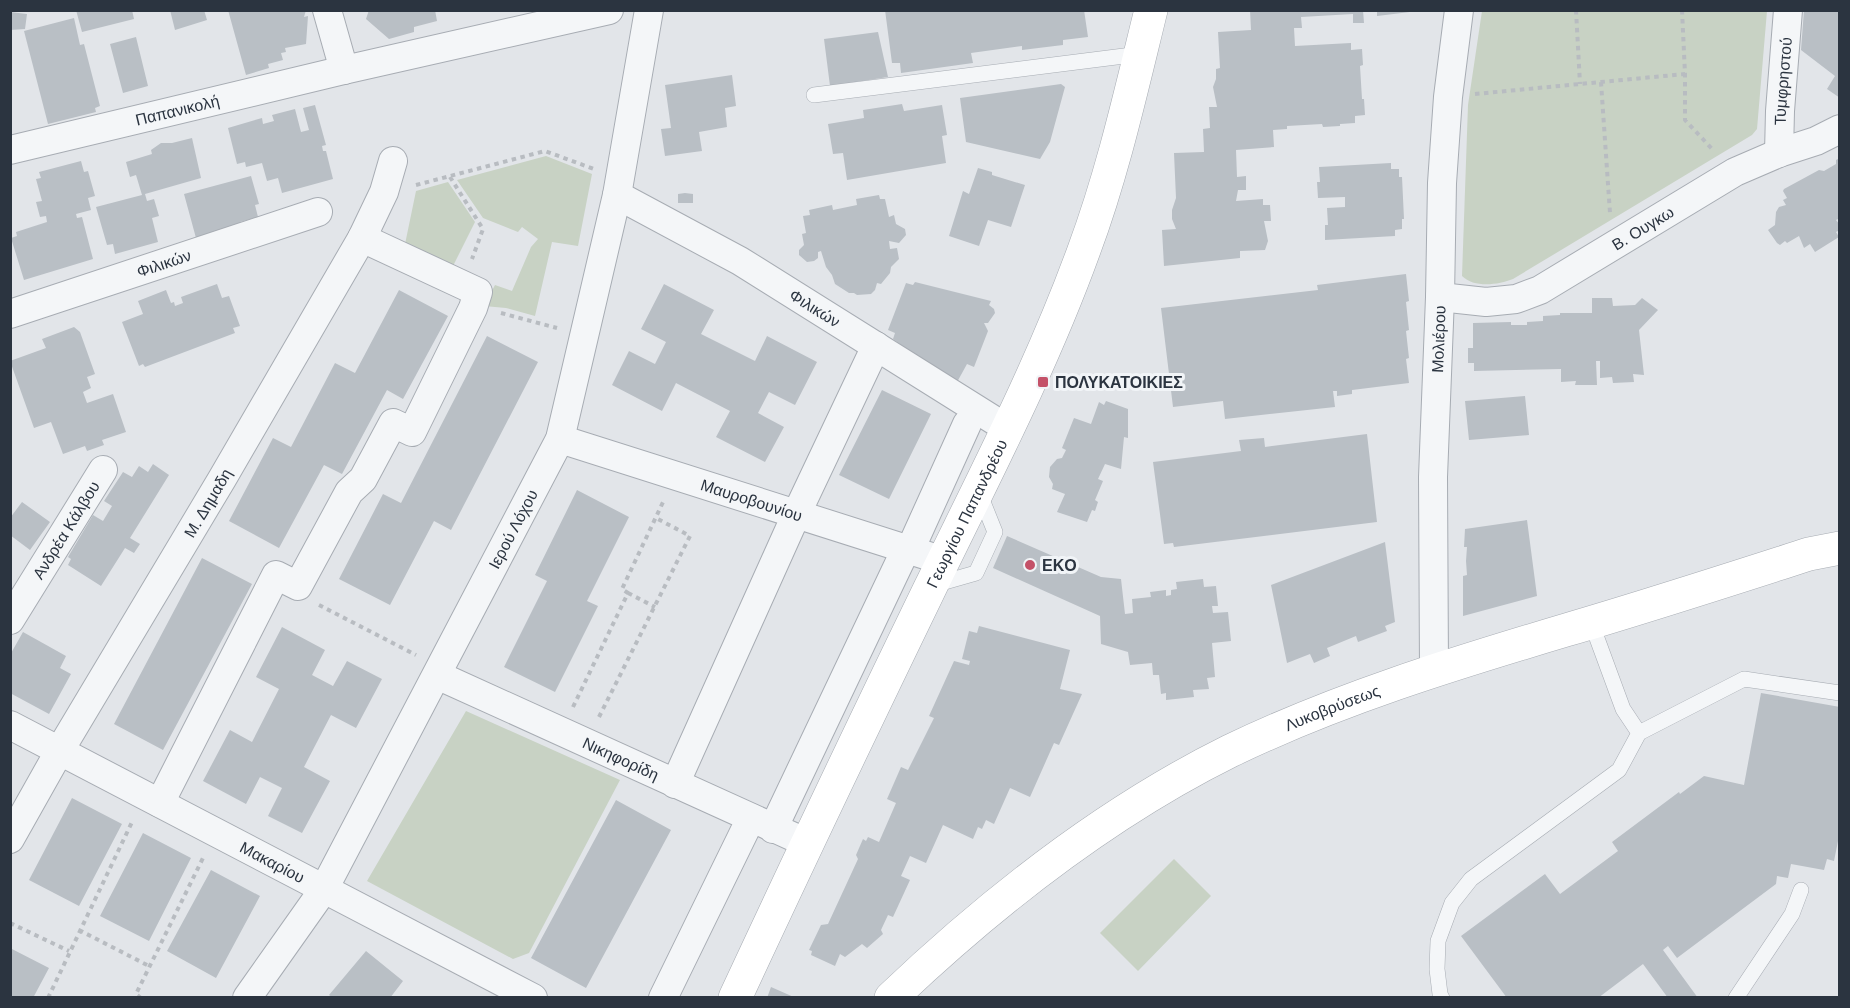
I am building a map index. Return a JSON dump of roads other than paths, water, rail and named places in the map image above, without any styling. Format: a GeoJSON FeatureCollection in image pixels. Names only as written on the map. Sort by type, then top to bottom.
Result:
{"type":"FeatureCollection","features":[{"type":"Feature","properties":{"kind":"main road","name":"Γεωργίου Παπανδρέου"},"geometry":{"type":"LineString","coordinates":[[735,998],[807,843],[1008,429],[1054,327],[1085,248],[1114,154],[1151,10]]}},
{"type":"Feature","properties":{"kind":"main road","name":"Λυκοβρύσεως"},"geometry":{"type":"LineString","coordinates":[[891,998],[931,959],[1034,874],[1166,786],[1228,752],[1292,722],[1434,669],[1809,554],[1839,548]]}},
{"type":"Feature","properties":{"kind":"street"},"geometry":{"type":"LineString","coordinates":[[327,10],[344,70]]}},
{"type":"Feature","properties":{"kind":"street","name":"Παπανικολή"},"geometry":{"type":"LineString","coordinates":[[10,150],[344,70],[609,10]]}},
{"type":"Feature","properties":{"kind":"street","name":"Ιερού Λόχου"},"geometry":{"type":"LineString","coordinates":[[248,998],[324,889],[560,440],[619,187],[649,10]]}},
{"type":"Feature","properties":{"kind":"street","name":"Μολιέρου"},"geometry":{"type":"LineString","coordinates":[[1434,669],[1433,477],[1442,183],[1448,97],[1459,10]]}},
{"type":"Feature","properties":{"kind":"street","name":"Τυμφρηστού"},"geometry":{"type":"LineString","coordinates":[[1779,153],[1779,111],[1788,10]]}},
{"type":"Feature","properties":{"kind":"street","name":"Β. Ουγκω"},"geometry":{"type":"LineString","coordinates":[[1440,297],[1486,302],[1516,299],[1540,290],[1735,172],[1779,153],[1816,141],[1839,129]]}},
{"type":"Feature","properties":{"kind":"street","name":"Μ. Δημαδη"},"geometry":{"type":"LineString","coordinates":[[10,839],[60,750],[222,479],[362,238],[384,192],[393,161]]}},
{"type":"Feature","properties":{"kind":"street","name":"Φιλικών"},"geometry":{"type":"LineString","coordinates":[[619,187],[1008,429]]}},
{"type":"Feature","properties":{"kind":"street","name":"Φιλικών"},"geometry":{"type":"LineString","coordinates":[[10,314],[318,212]]}},
{"type":"Feature","properties":{"kind":"street"},"geometry":{"type":"LineString","coordinates":[[152,800],[276,575],[298,586],[349,492],[363,479],[393,423],[412,432],[468,296],[362,238]]}},
{"type":"Feature","properties":{"kind":"street"},"geometry":{"type":"LineString","coordinates":[[675,784],[796,515],[876,346]]}},
{"type":"Feature","properties":{"kind":"street"},"geometry":{"type":"LineString","coordinates":[[663,998],[762,824],[908,549],[967,424]]}},
{"type":"Feature","properties":{"kind":"street","name":"Μαυροβουνίου"},"geometry":{"type":"LineString","coordinates":[[560,440],[908,549],[937,573]]}},
{"type":"Feature","properties":{"kind":"street","name":"Ανδρέα Κάλβου"},"geometry":{"type":"LineString","coordinates":[[10,620],[102,470]]}},
{"type":"Feature","properties":{"kind":"street","name":"Νικηφορίδη"},"geometry":{"type":"LineString","coordinates":[[439,671],[573,737],[807,843]]}},
{"type":"Feature","properties":{"kind":"street","name":"Μακαρίου"},"geometry":{"type":"LineString","coordinates":[[10,725],[324,889],[514,993]]}},
{"type":"Feature","properties":{"kind":"lane"},"geometry":{"type":"LineString","coordinates":[[814,95],[1140,54]]}},
{"type":"Feature","properties":{"kind":"lane"},"geometry":{"type":"LineString","coordinates":[[1591,622],[1623,709],[1639,733]]}},
{"type":"Feature","properties":{"kind":"lane"},"geometry":{"type":"LineString","coordinates":[[1442,998],[1437,969],[1438,941],[1452,903],[1472,879],[1619,770],[1639,733],[1744,679],[1839,693]]}},
{"type":"Feature","properties":{"kind":"lane"},"geometry":{"type":"LineString","coordinates":[[1736,998],[1791,914],[1802,890]]}},
{"type":"Feature","properties":{"kind":"place","name":"ΠΟΛΥΚΑΤΟΙΚΙΕΣ"},"geometry":{"type":"Point","coordinates":[1043,382]}},
{"type":"Feature","properties":{"kind":"place","name":"EKO"},"geometry":{"type":"Point","coordinates":[1030,565]}}]}
